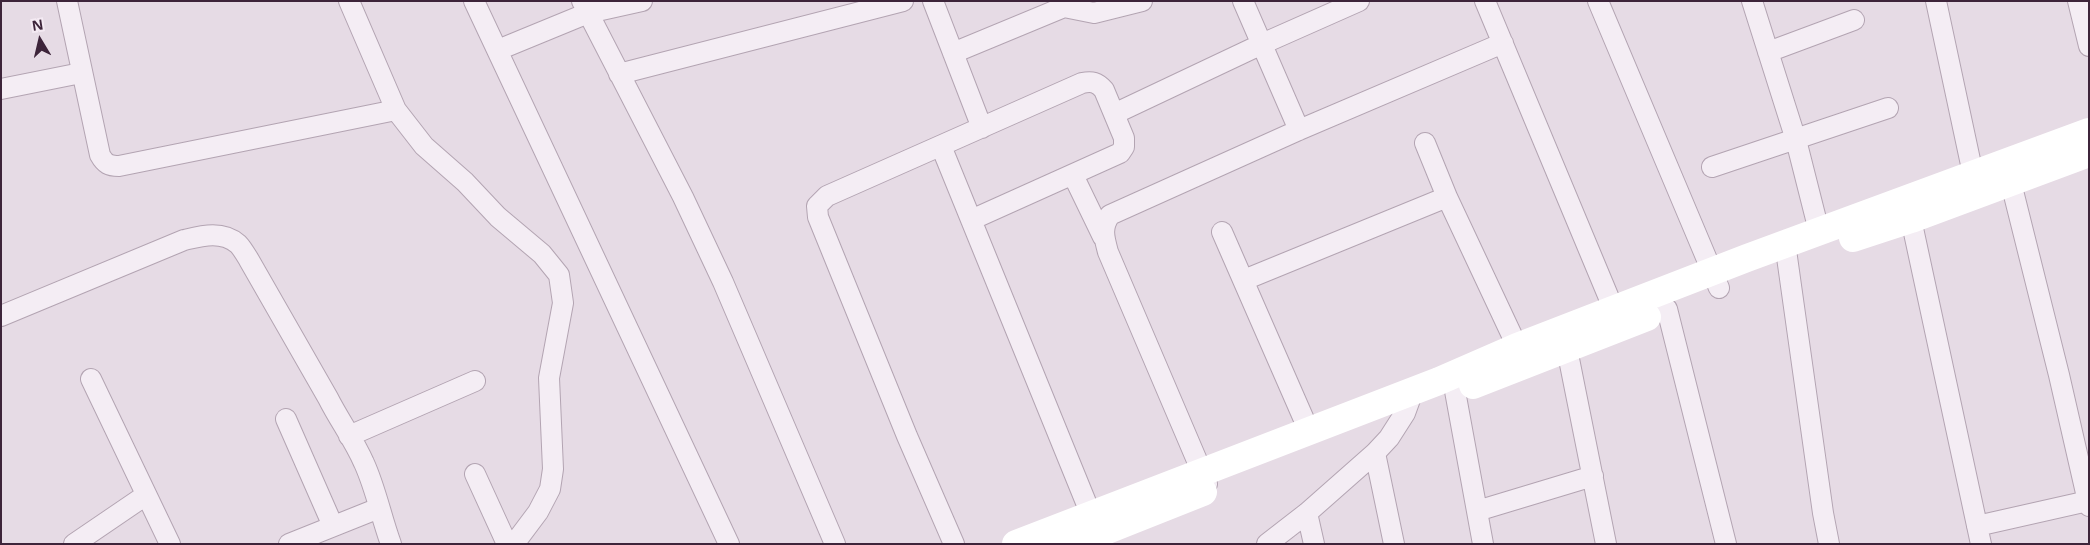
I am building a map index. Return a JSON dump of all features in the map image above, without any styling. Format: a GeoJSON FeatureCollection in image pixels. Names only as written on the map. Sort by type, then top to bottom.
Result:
{"type":"FeatureCollection","features":[{"type":"Feature","properties":{"kind":"main road"},"geometry":{"type":"LineString","coordinates":[[1787,252],[1829,246],[1911,219],[1975,186],[2089,132]]}},
{"type":"Feature","properties":{"kind":"main road"},"geometry":{"type":"LineString","coordinates":[[1016,544],[1095,524],[1409,402],[1787,252],[1819,231],[1975,186],[2010,183],[2089,153]]}},
{"type":"Feature","properties":{"kind":"main road"},"geometry":{"type":"LineString","coordinates":[[1206,481],[1308,432],[1409,402],[1455,392],[1521,356],[1566,349],[1618,318],[1667,309],[1716,280]]}},
{"type":"Feature","properties":{"kind":"main road"},"geometry":{"type":"LineString","coordinates":[[1072,544],[1095,524]]}},
{"type":"Feature","properties":{"kind":"street"},"geometry":{"type":"LineString","coordinates":[[67,1],[100,155],[104,162],[111,166],[129,164],[396,110]]}},
{"type":"Feature","properties":{"kind":"street"},"geometry":{"type":"LineString","coordinates":[[349,1],[396,110],[424,146],[465,182],[498,217],[542,254],[559,275],[563,303],[548,378],[553,469],[550,489],[538,512],[514,544]]}},
{"type":"Feature","properties":{"kind":"street"},"geometry":{"type":"LineString","coordinates":[[474,1],[729,544]]}},
{"type":"Feature","properties":{"kind":"street"},"geometry":{"type":"LineString","coordinates":[[498,50],[585,7],[642,1]]}},
{"type":"Feature","properties":{"kind":"street"},"geometry":{"type":"LineString","coordinates":[[619,74],[903,1]]}},
{"type":"Feature","properties":{"kind":"street"},"geometry":{"type":"LineString","coordinates":[[933,1],[982,128]]}},
{"type":"Feature","properties":{"kind":"street"},"geometry":{"type":"LineString","coordinates":[[953,53],[1057,9],[1071,7],[1094,13],[1142,1]]}},
{"type":"Feature","properties":{"kind":"street"},"geometry":{"type":"LineString","coordinates":[[1243,1],[1299,130]]}},
{"type":"Feature","properties":{"kind":"street"},"geometry":{"type":"LineString","coordinates":[[1114,114],[1262,44],[1359,1]]}},
{"type":"Feature","properties":{"kind":"street"},"geometry":{"type":"LineString","coordinates":[[1485,1],[1618,318]]}},
{"type":"Feature","properties":{"kind":"street"},"geometry":{"type":"LineString","coordinates":[[1598,1],[1716,280]]}},
{"type":"Feature","properties":{"kind":"street"},"geometry":{"type":"LineString","coordinates":[[1752,1],[1796,140],[1819,231]]}},
{"type":"Feature","properties":{"kind":"street"},"geometry":{"type":"LineString","coordinates":[[1936,1],[1975,186]]}},
{"type":"Feature","properties":{"kind":"street"},"geometry":{"type":"LineString","coordinates":[[2078,1],[2089,46]]}},
{"type":"Feature","properties":{"kind":"street"},"geometry":{"type":"LineString","coordinates":[[585,7],[683,197],[723,282],[835,544]]}},
{"type":"Feature","properties":{"kind":"street"},"geometry":{"type":"LineString","coordinates":[[1768,52],[1854,20]]}},
{"type":"Feature","properties":{"kind":"street"},"geometry":{"type":"LineString","coordinates":[[1103,237],[1104,224],[1110,215],[1299,130],[1503,43]]}},
{"type":"Feature","properties":{"kind":"street"},"geometry":{"type":"LineString","coordinates":[[1,89],[81,73]]}},
{"type":"Feature","properties":{"kind":"street"},"geometry":{"type":"LineString","coordinates":[[954,544],[907,436],[818,217],[817,206],[827,196],[982,128],[1090,81],[1098,83],[1104,90],[1124,138],[1124,147],[1120,153],[971,220]]}},
{"type":"Feature","properties":{"kind":"street"},"geometry":{"type":"LineString","coordinates":[[1712,167],[1888,108]]}},
{"type":"Feature","properties":{"kind":"street"},"geometry":{"type":"LineString","coordinates":[[1425,142],[1447,197],[1521,356]]}},
{"type":"Feature","properties":{"kind":"street"},"geometry":{"type":"LineString","coordinates":[[941,146],[1095,524]]}},
{"type":"Feature","properties":{"kind":"street"},"geometry":{"type":"LineString","coordinates":[[1073,175],[1103,237],[1206,481]]}},
{"type":"Feature","properties":{"kind":"street"},"geometry":{"type":"LineString","coordinates":[[1911,219],[1979,535],[2088,504],[2059,375],[2010,183]]}},
{"type":"Feature","properties":{"kind":"street"},"geometry":{"type":"LineString","coordinates":[[1244,280],[1447,197]]}},
{"type":"Feature","properties":{"kind":"street"},"geometry":{"type":"LineString","coordinates":[[1222,232],[1308,432]]}},
{"type":"Feature","properties":{"kind":"street"},"geometry":{"type":"LineString","coordinates":[[1,316],[184,240],[208,235],[225,237],[238,244],[250,260],[364,461],[391,544]]}},
{"type":"Feature","properties":{"kind":"street"},"geometry":{"type":"LineString","coordinates":[[1787,252],[1823,513],[1829,544]]}},
{"type":"Feature","properties":{"kind":"street"},"geometry":{"type":"LineString","coordinates":[[1667,309],[1726,544]]}},
{"type":"Feature","properties":{"kind":"street"},"geometry":{"type":"LineString","coordinates":[[1566,349],[1606,544]]}},
{"type":"Feature","properties":{"kind":"street"},"geometry":{"type":"LineString","coordinates":[[91,379],[170,544]]}},
{"type":"Feature","properties":{"kind":"street"},"geometry":{"type":"LineString","coordinates":[[349,436],[475,381]]}},
{"type":"Feature","properties":{"kind":"street"},"geometry":{"type":"LineString","coordinates":[[1455,392],[1483,544]]}},
{"type":"Feature","properties":{"kind":"street"},"geometry":{"type":"LineString","coordinates":[[1267,544],[1307,513],[1375,453],[1409,402]]}},
{"type":"Feature","properties":{"kind":"street"},"geometry":{"type":"LineString","coordinates":[[286,419],[333,526]]}},
{"type":"Feature","properties":{"kind":"street"},"geometry":{"type":"LineString","coordinates":[[1375,453],[1394,544]]}},
{"type":"Feature","properties":{"kind":"street"},"geometry":{"type":"LineString","coordinates":[[475,474],[508,544]]}},
{"type":"Feature","properties":{"kind":"street"},"geometry":{"type":"LineString","coordinates":[[1477,511],[1593,476]]}},
{"type":"Feature","properties":{"kind":"street"},"geometry":{"type":"LineString","coordinates":[[74,544],[146,495]]}},
{"type":"Feature","properties":{"kind":"street"},"geometry":{"type":"LineString","coordinates":[[289,544],[379,508]]}},
{"type":"Feature","properties":{"kind":"street"},"geometry":{"type":"LineString","coordinates":[[1307,513],[1314,544]]}}]}
